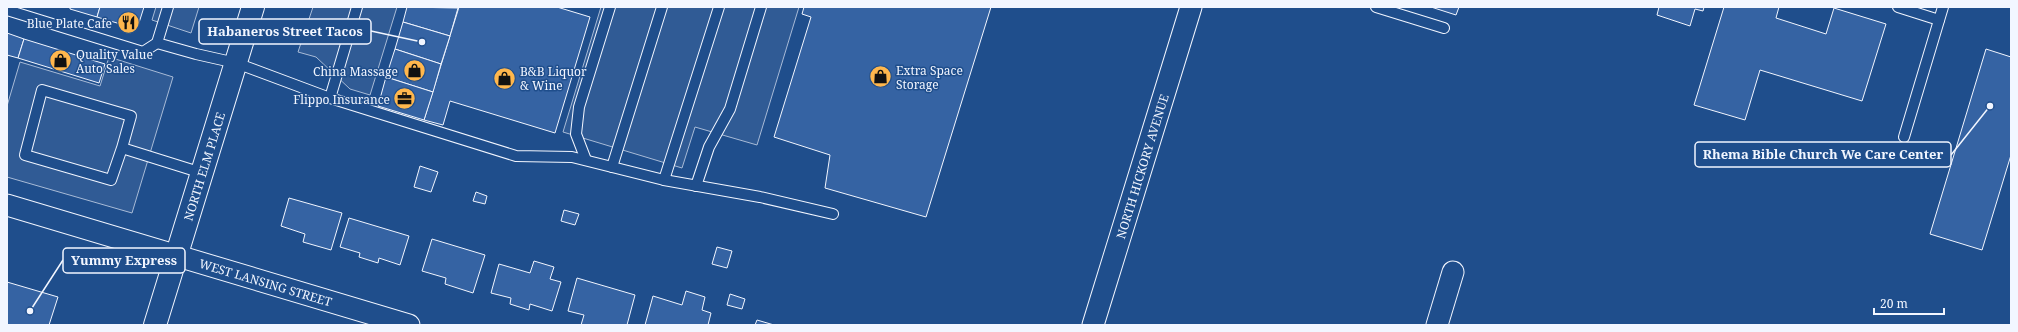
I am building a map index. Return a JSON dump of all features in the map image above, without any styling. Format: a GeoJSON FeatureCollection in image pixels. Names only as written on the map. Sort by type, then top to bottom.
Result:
{"type":"FeatureCollection","features":[{"type":"Feature","properties":{"kind":"main road","name":"NORTH ELM PLACE"},"geometry":{"type":"LineString","coordinates":[[155,325],[253,7]]}},
{"type":"Feature","properties":{"kind":"street","name":"NORTH HICKORY AVENUE"},"geometry":{"type":"LineString","coordinates":[[1093,325],[1191,7]]}},
{"type":"Feature","properties":{"kind":"street","name":"WEST LANSING STREET"},"geometry":{"type":"LineString","coordinates":[[7,205],[407,325]]}},
{"type":"Feature","properties":{"kind":"street"},"geometry":{"type":"LineString","coordinates":[[1437,325],[1453,272]]}},
{"type":"Feature","properties":{"kind":"lane"},"geometry":{"type":"LineString","coordinates":[[7,10],[143,52],[157,43],[168,7]]}},
{"type":"Feature","properties":{"kind":"lane"},"geometry":{"type":"LineString","coordinates":[[330,98],[357,7]]}},
{"type":"Feature","properties":{"kind":"lane"},"geometry":{"type":"LineString","coordinates":[[586,160],[576,134],[579,107],[610,7]]}},
{"type":"Feature","properties":{"kind":"lane"},"geometry":{"type":"LineString","coordinates":[[612,167],[662,7]]}},
{"type":"Feature","properties":{"kind":"lane"},"geometry":{"type":"LineString","coordinates":[[664,180],[719,7]]}},
{"type":"Feature","properties":{"kind":"lane"},"geometry":{"type":"LineString","coordinates":[[696,186],[709,147],[730,109],[761,7]]}},
{"type":"Feature","properties":{"kind":"lane"},"geometry":{"type":"LineString","coordinates":[[1376,7],[1444,28]]}},
{"type":"Feature","properties":{"kind":"lane"},"geometry":{"type":"LineString","coordinates":[[1898,7],[1939,20]]}},
{"type":"Feature","properties":{"kind":"lane"},"geometry":{"type":"LineString","coordinates":[[1904,138],[1943,7]]}},
{"type":"Feature","properties":{"kind":"lane"},"geometry":{"type":"LineString","coordinates":[[157,43],[236,63],[330,98],[516,156],[572,157],[664,180],[760,197],[833,214]]}},
{"type":"Feature","properties":{"kind":"lane"},"geometry":{"type":"LineString","coordinates":[[42,90],[131,116],[122,148],[111,180],[25,155],[42,90]]}},
{"type":"Feature","properties":{"kind":"lane"},"geometry":{"type":"LineString","coordinates":[[122,148],[202,173]]}},
{"type":"Feature","properties":{"kind":"shaded area"},"geometry":{"type":"Polygon","coordinates":[[[156,7],[199,7],[191,33],[152,20],[156,7]]]}},
{"type":"Feature","properties":{"kind":"shaded area"},"geometry":{"type":"Polygon","coordinates":[[[313,7],[397,7],[370,95],[350,89],[316,57],[298,52],[313,7]]]}},
{"type":"Feature","properties":{"kind":"shaded area"},"geometry":{"type":"Polygon","coordinates":[[[601,7],[799,7],[757,145],[695,127],[682,168],[563,132],[601,7]]]}},
{"type":"Feature","properties":{"kind":"shaded area"},"geometry":{"type":"Polygon","coordinates":[[[109,57],[173,77],[132,213],[7,177],[7,106],[20,62],[100,86],[109,57]]]}},
{"type":"Feature","properties":{"kind":"building"},"geometry":{"type":"Polygon","coordinates":[[[70,7],[100,7],[97,17],[70,9],[70,7]]]}},
{"type":"Feature","properties":{"kind":"building","name":"Blue Plate Cafe"},"geometry":{"type":"Polygon","coordinates":[[[100,7],[144,7],[137,29],[97,17],[100,7]]]}},
{"type":"Feature","properties":{"kind":"building"},"geometry":{"type":"Polygon","coordinates":[[[407,7],[458,8],[450,36],[403,22],[407,7]]]}},
{"type":"Feature","properties":{"kind":"building","name":"B&B Liquor & Wine"},"geometry":{"type":"Polygon","coordinates":[[[459,7],[557,7],[590,17],[555,133],[450,101],[443,125],[424,120],[459,7]]]}},
{"type":"Feature","properties":{"kind":"building","name":"Extra Space Storage"},"geometry":{"type":"Polygon","coordinates":[[[804,7],[991,7],[926,217],[825,188],[830,155],[774,137],[811,17],[802,14],[804,7]]]}},
{"type":"Feature","properties":{"kind":"building"},"geometry":{"type":"Polygon","coordinates":[[[1431,7],[1459,7],[1456,15],[1431,7]]]}},
{"type":"Feature","properties":{"kind":"building"},"geometry":{"type":"Polygon","coordinates":[[[1659,7],[1704,7],[1703,11],[1695,9],[1690,26],[1657,15],[1659,7]]]}},
{"type":"Feature","properties":{"kind":"building"},"geometry":{"type":"Polygon","coordinates":[[[1724,7],[1779,7],[1776,18],[1826,34],[1834,8],[1886,24],[1862,101],[1760,70],[1745,120],[1694,105],[1724,7]]]}},
{"type":"Feature","properties":{"kind":"building"},"geometry":{"type":"Polygon","coordinates":[[[403,22],[450,36],[441,64],[395,49],[403,22]]]}},
{"type":"Feature","properties":{"kind":"building"},"geometry":{"type":"Polygon","coordinates":[[[7,33],[24,39],[18,58],[7,55],[7,33]]]}},
{"type":"Feature","properties":{"kind":"building","name":"Quality Value Auto Sales"},"geometry":{"type":"Polygon","coordinates":[[[24,39],[105,64],[99,83],[18,58],[24,39]]]}},
{"type":"Feature","properties":{"kind":"building","name":"China Massage"},"geometry":{"type":"Polygon","coordinates":[[[395,49],[441,64],[433,92],[386,77],[395,49]]]}},
{"type":"Feature","properties":{"kind":"building"},"geometry":{"type":"Polygon","coordinates":[[[1986,49],[2011,57],[2011,155],[1982,250],[1930,234],[1986,49]]]}},
{"type":"Feature","properties":{"kind":"building","name":"Flippo Insurance"},"geometry":{"type":"Polygon","coordinates":[[[386,77],[433,92],[424,120],[378,106],[386,77]]]}},
{"type":"Feature","properties":{"kind":"building"},"geometry":{"type":"Polygon","coordinates":[[[420,166],[438,172],[431,192],[414,187],[420,166]]]}},
{"type":"Feature","properties":{"kind":"building"},"geometry":{"type":"Polygon","coordinates":[[[476,192],[487,196],[485,204],[473,201],[476,192]]]}},
{"type":"Feature","properties":{"kind":"building"},"geometry":{"type":"Polygon","coordinates":[[[289,198],[342,213],[331,250],[303,242],[305,234],[281,226],[289,198]]]}},
{"type":"Feature","properties":{"kind":"building"},"geometry":{"type":"Polygon","coordinates":[[[564,210],[579,214],[575,225],[561,221],[564,210]]]}},
{"type":"Feature","properties":{"kind":"building"},"geometry":{"type":"Polygon","coordinates":[[[349,218],[409,236],[400,265],[379,258],[378,263],[359,257],[360,253],[340,247],[349,218]]]}},
{"type":"Feature","properties":{"kind":"building"},"geometry":{"type":"Polygon","coordinates":[[[432,239],[485,255],[473,293],[445,284],[446,278],[422,271],[432,239]]]}},
{"type":"Feature","properties":{"kind":"building"},"geometry":{"type":"Polygon","coordinates":[[[717,247],[732,251],[727,268],[712,264],[717,247]]]}},
{"type":"Feature","properties":{"kind":"building"},"geometry":{"type":"Polygon","coordinates":[[[534,261],[554,267],[550,279],[561,282],[552,311],[530,304],[529,310],[510,304],[511,298],[491,293],[499,264],[530,273],[534,261]]]}},
{"type":"Feature","properties":{"kind":"building"},"geometry":{"type":"Polygon","coordinates":[[[577,278],[635,295],[627,325],[581,325],[584,315],[568,311],[577,278]]]}},
{"type":"Feature","properties":{"kind":"building"},"geometry":{"type":"Polygon","coordinates":[[[7,282],[58,297],[49,325],[7,325],[7,282]]]}},
{"type":"Feature","properties":{"kind":"building"},"geometry":{"type":"Polygon","coordinates":[[[686,291],[705,297],[702,310],[711,313],[708,325],[645,325],[653,296],[682,305],[686,291]]]}},
{"type":"Feature","properties":{"kind":"building"},"geometry":{"type":"Polygon","coordinates":[[[730,294],[745,299],[742,309],[727,305],[730,294]]]}},
{"type":"Feature","properties":{"kind":"building"},"geometry":{"type":"Polygon","coordinates":[[[757,320],[774,325],[755,325],[757,320]]]}},
{"type":"Feature","properties":{"kind":"place","name":"Blue Plate Cafe"},"geometry":{"type":"Point","coordinates":[128,23]}},
{"type":"Feature","properties":{"kind":"place","name":"Habaneros Street Tacos"},"geometry":{"type":"Point","coordinates":[422,42]}},
{"type":"Feature","properties":{"kind":"place","name":"Quality Value Auto Sales"},"geometry":{"type":"Point","coordinates":[61,61]}},
{"type":"Feature","properties":{"kind":"place","name":"China Massage"},"geometry":{"type":"Point","coordinates":[414,71]}},
{"type":"Feature","properties":{"kind":"place","name":"Extra Space Storage"},"geometry":{"type":"Point","coordinates":[881,77]}},
{"type":"Feature","properties":{"kind":"place","name":"B&B Liquor & Wine"},"geometry":{"type":"Point","coordinates":[504,78]}},
{"type":"Feature","properties":{"kind":"place","name":"Flippo Insurance"},"geometry":{"type":"Point","coordinates":[405,99]}},
{"type":"Feature","properties":{"kind":"place","name":"Rhema Bible Church We Care Center"},"geometry":{"type":"Point","coordinates":[1990,106]}},
{"type":"Feature","properties":{"kind":"place","name":"Yummy Express"},"geometry":{"type":"Point","coordinates":[30,311]}}]}
